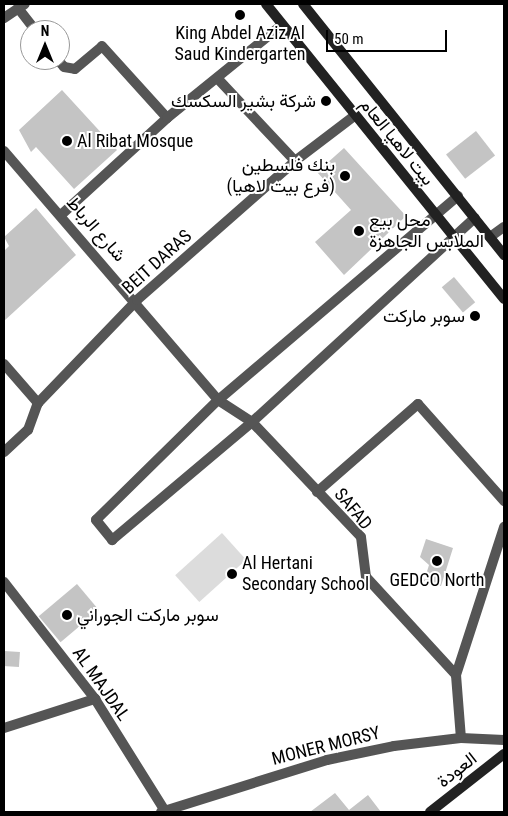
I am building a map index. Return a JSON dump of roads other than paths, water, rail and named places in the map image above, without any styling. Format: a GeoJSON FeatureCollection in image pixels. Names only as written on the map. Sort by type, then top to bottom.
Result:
{"type":"FeatureCollection","features":[{"type":"Feature","properties":{"kind":"main road","name":"بيت لاهيا العام"},"geometry":{"type":"LineString","coordinates":[[266,4],[354,116],[504,299]]}},
{"type":"Feature","properties":{"kind":"main road","name":"بيت لاهيا العام"},"geometry":{"type":"LineString","coordinates":[[303,4],[504,255]]}},
{"type":"Feature","properties":{"kind":"main road","name":"العودة"},"geometry":{"type":"LineString","coordinates":[[430,812],[504,754]]}},
{"type":"Feature","properties":{"kind":"street"},"geometry":{"type":"LineString","coordinates":[[4,18],[22,6],[30,20]]}},
{"type":"Feature","properties":{"kind":"street"},"geometry":{"type":"LineString","coordinates":[[62,214],[167,118],[218,79],[282,25]]}},
{"type":"Feature","properties":{"kind":"street"},"geometry":{"type":"LineString","coordinates":[[70,69],[75,70],[102,46],[167,118]]}},
{"type":"Feature","properties":{"kind":"street"},"geometry":{"type":"LineString","coordinates":[[218,79],[295,161]]}},
{"type":"Feature","properties":{"kind":"street","name":"BEIT DARAS"},"geometry":{"type":"LineString","coordinates":[[4,452],[28,430],[38,403],[136,300],[295,161],[354,116]]}},
{"type":"Feature","properties":{"kind":"street","name":"شارع الرباط"},"geometry":{"type":"LineString","coordinates":[[4,151],[62,214],[136,300],[218,400]]}},
{"type":"Feature","properties":{"kind":"street"},"geometry":{"type":"LineString","coordinates":[[458,196],[218,400],[96,520],[112,540],[252,422],[475,218]]}},
{"type":"Feature","properties":{"kind":"street"},"geometry":{"type":"LineString","coordinates":[[490,237],[504,227]]}},
{"type":"Feature","properties":{"kind":"street"},"geometry":{"type":"LineString","coordinates":[[4,364],[38,403]]}},
{"type":"Feature","properties":{"kind":"street","name":"SAFAD"},"geometry":{"type":"LineString","coordinates":[[218,400],[252,422],[361,537],[366,577],[456,675]]}},
{"type":"Feature","properties":{"kind":"street"},"geometry":{"type":"LineString","coordinates":[[318,492],[418,404],[504,501]]}},
{"type":"Feature","properties":{"kind":"street"},"geometry":{"type":"LineString","coordinates":[[461,738],[456,675],[504,527]]}},
{"type":"Feature","properties":{"kind":"street","name":"AL MAJDAL"},"geometry":{"type":"LineString","coordinates":[[4,582],[95,699],[163,812]]}},
{"type":"Feature","properties":{"kind":"street"},"geometry":{"type":"LineString","coordinates":[[4,728],[95,699]]}},
{"type":"Feature","properties":{"kind":"street","name":"MONER MORSY"},"geometry":{"type":"LineString","coordinates":[[163,812],[327,760],[394,746],[461,738],[504,740]]}},
{"type":"Feature","properties":{"kind":"place","name":"King Abdel Aziz Al Saud Kindergarten"},"geometry":{"type":"Point","coordinates":[240,15]}},
{"type":"Feature","properties":{"kind":"place","name":"شركة بشير السكسك"},"geometry":{"type":"Point","coordinates":[326,101]}},
{"type":"Feature","properties":{"kind":"place","name":"Al Ribat Mosque"},"geometry":{"type":"Point","coordinates":[67,141]}},
{"type":"Feature","properties":{"kind":"place","name":"بنك فلسطين (فرع بيت لاهيا)"},"geometry":{"type":"Point","coordinates":[345,176]}},
{"type":"Feature","properties":{"kind":"place","name":"محل بيع الملابس الجاهزة"},"geometry":{"type":"Point","coordinates":[359,231]}},
{"type":"Feature","properties":{"kind":"place","name":"سوبر ماركت"},"geometry":{"type":"Point","coordinates":[475,316]}},
{"type":"Feature","properties":{"kind":"place","name":"GEDCO North"},"geometry":{"type":"Point","coordinates":[437,561]}},
{"type":"Feature","properties":{"kind":"place","name":"Al Hertani Secondary School"},"geometry":{"type":"Point","coordinates":[232,574]}},
{"type":"Feature","properties":{"kind":"place","name":"سوبر ماركت الجوراني"},"geometry":{"type":"Point","coordinates":[67,615]}}]}
